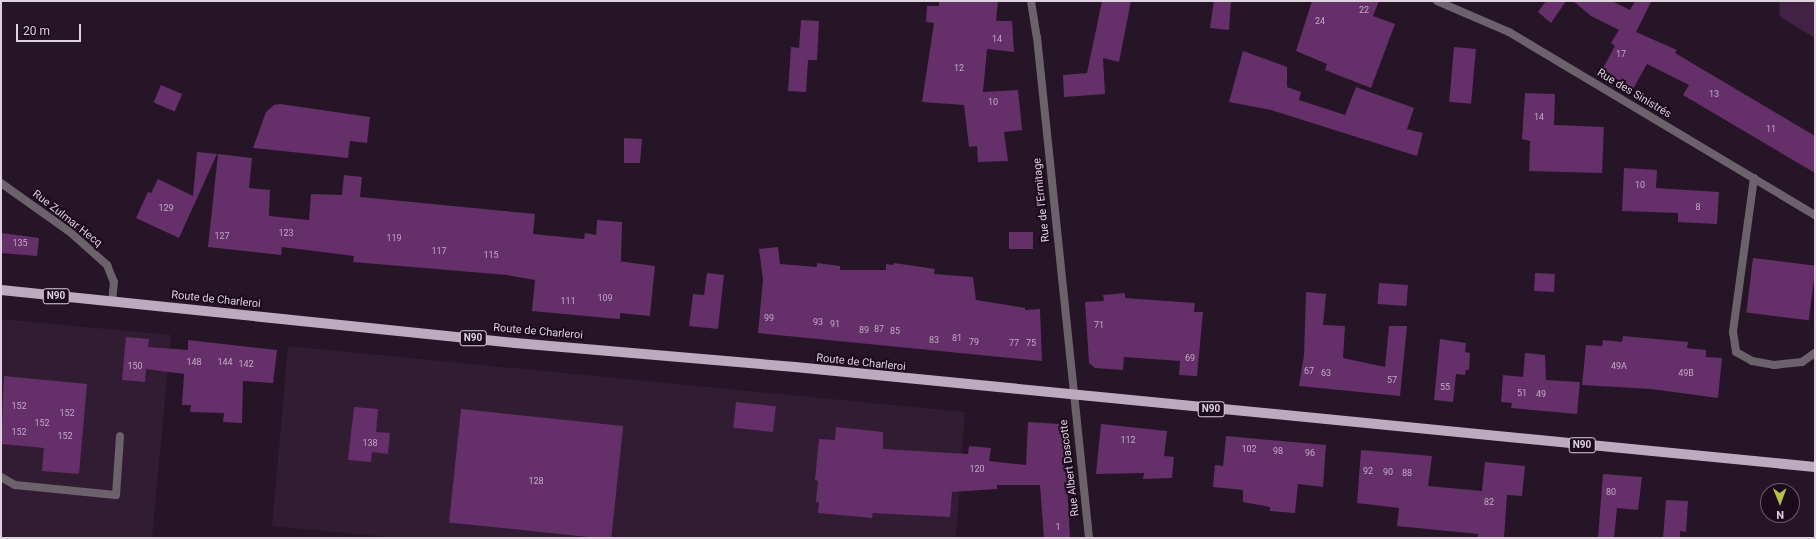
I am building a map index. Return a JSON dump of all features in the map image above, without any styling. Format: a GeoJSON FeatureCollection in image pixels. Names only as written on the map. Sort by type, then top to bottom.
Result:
{"type":"FeatureCollection","features":[{"type":"Feature","properties":{"kind":"main road","name":"Route de Charleroi"},"geometry":{"type":"LineString","coordinates":[[1,290],[1073,396]]}},
{"type":"Feature","properties":{"kind":"main road","name":"N90"},"geometry":{"type":"LineString","coordinates":[[1073,396],[1815,467]]}},
{"type":"Feature","properties":{"kind":"street","name":"Rue de l'Ermitage"},"geometry":{"type":"LineString","coordinates":[[1031,1],[1037,37],[1073,396]]}},
{"type":"Feature","properties":{"kind":"street","name":"Rue des Sinistrés"},"geometry":{"type":"LineString","coordinates":[[1437,1],[1509,32],[1815,215]]}},
{"type":"Feature","properties":{"kind":"street"},"geometry":{"type":"LineString","coordinates":[[1754,178],[1732,332],[1736,352],[1752,361],[1774,365],[1802,362],[1815,353]]}},
{"type":"Feature","properties":{"kind":"street","name":"Rue Zulmar Hecq"},"geometry":{"type":"LineString","coordinates":[[1,183],[70,232],[106,265],[114,282],[112,301]]}},
{"type":"Feature","properties":{"kind":"street","name":"Rue Albert Dascotte"},"geometry":{"type":"LineString","coordinates":[[1073,396],[1089,538]]}},
{"type":"Feature","properties":{"kind":"street"},"geometry":{"type":"LineString","coordinates":[[1,477],[22,486],[116,495],[120,436]]}},
{"type":"Feature","properties":{"kind":"shaded area"},"geometry":{"type":"Polygon","coordinates":[[[1779,1],[1815,1],[1815,38],[1780,17],[1779,1]]]}},
{"type":"Feature","properties":{"kind":"shaded area"},"geometry":{"type":"Polygon","coordinates":[[[1,319],[171,335],[152,538],[1,538],[1,319]]]}},
{"type":"Feature","properties":{"kind":"shaded area"},"geometry":{"type":"Polygon","coordinates":[[[288,346],[965,412],[956,537],[397,538],[272,526],[288,346]]]}},
{"type":"Feature","properties":{"kind":"building"},"geometry":{"type":"Polygon","coordinates":[[[939,1],[998,1],[996,21],[1012,21],[1014,52],[987,49],[983,92],[1018,90],[1022,130],[1004,132],[1008,161],[978,162],[977,146],[969,147],[964,105],[922,102],[934,23],[926,22],[927,6],[939,6],[939,1]]]}},
{"type":"Feature","properties":{"kind":"building"},"geometry":{"type":"Polygon","coordinates":[[[1102,1],[1131,1],[1119,62],[1103,58],[1105,94],[1064,97],[1063,75],[1087,73],[1102,1]]]}},
{"type":"Feature","properties":{"kind":"building"},"geometry":{"type":"Polygon","coordinates":[[[1214,1],[1231,1],[1229,30],[1210,28],[1214,1]]]}},
{"type":"Feature","properties":{"kind":"building"},"geometry":{"type":"Polygon","coordinates":[[[1312,1],[1379,1],[1373,16],[1395,24],[1371,88],[1325,70],[1327,64],[1296,51],[1312,1]]]}},
{"type":"Feature","properties":{"kind":"building"},"geometry":{"type":"Polygon","coordinates":[[[1546,1],[1566,1],[1551,23],[1538,12],[1546,1]]]}},
{"type":"Feature","properties":{"kind":"building"},"geometry":{"type":"Polygon","coordinates":[[[1573,1],[1612,1],[1630,10],[1635,1],[1651,2],[1636,32],[1677,50],[1675,53],[1815,136],[1815,173],[1683,95],[1689,85],[1647,64],[1633,89],[1602,70],[1615,46],[1611,43],[1619,30],[1591,16],[1573,1]]]}},
{"type":"Feature","properties":{"kind":"building"},"geometry":{"type":"Polygon","coordinates":[[[801,20],[819,21],[817,60],[808,60],[806,92],[788,91],[791,47],[799,48],[801,20]]]}},
{"type":"Feature","properties":{"kind":"building"},"geometry":{"type":"Polygon","coordinates":[[[1454,47],[1476,49],[1471,104],[1449,102],[1454,47]]]}},
{"type":"Feature","properties":{"kind":"building"},"geometry":{"type":"Polygon","coordinates":[[[1243,51],[1287,67],[1287,87],[1301,92],[1299,100],[1345,115],[1356,87],[1414,108],[1407,129],[1423,133],[1417,156],[1271,110],[1229,102],[1243,51]]]}},
{"type":"Feature","properties":{"kind":"building"},"geometry":{"type":"Polygon","coordinates":[[[161,85],[182,94],[175,111],[154,102],[161,85]]]}},
{"type":"Feature","properties":{"kind":"building"},"geometry":{"type":"Polygon","coordinates":[[[1525,93],[1555,94],[1554,125],[1604,127],[1602,173],[1529,171],[1530,141],[1522,139],[1525,93]]]}},
{"type":"Feature","properties":{"kind":"building"},"geometry":{"type":"Polygon","coordinates":[[[280,104],[370,117],[367,143],[350,141],[348,158],[253,148],[266,112],[274,105],[280,104]]]}},
{"type":"Feature","properties":{"kind":"building"},"geometry":{"type":"Polygon","coordinates":[[[624,138],[642,139],[640,163],[624,163],[624,138]]]}},
{"type":"Feature","properties":{"kind":"building"},"geometry":{"type":"Polygon","coordinates":[[[197,152],[217,154],[179,238],[136,218],[148,192],[151,193],[158,179],[193,196],[197,152]]]}},
{"type":"Feature","properties":{"kind":"building"},"geometry":{"type":"Polygon","coordinates":[[[218,154],[252,158],[249,188],[270,190],[269,216],[309,220],[311,194],[342,195],[344,175],[362,177],[360,197],[535,214],[533,234],[584,239],[585,233],[596,235],[597,220],[622,222],[621,261],[618,261],[655,266],[650,316],[620,313],[620,319],[532,311],[535,280],[507,275],[353,262],[354,256],[282,247],[281,255],[208,247],[218,154]]]}},
{"type":"Feature","properties":{"kind":"building"},"geometry":{"type":"Polygon","coordinates":[[[1624,168],[1657,170],[1656,188],[1719,192],[1717,224],[1678,222],[1678,213],[1622,211],[1624,168]]]}},
{"type":"Feature","properties":{"kind":"building"},"geometry":{"type":"Polygon","coordinates":[[[1009,232],[1033,232],[1033,249],[1009,249],[1009,232]]]}},
{"type":"Feature","properties":{"kind":"building"},"geometry":{"type":"Polygon","coordinates":[[[1,233],[39,238],[37,256],[1,253],[1,233]]]}},
{"type":"Feature","properties":{"kind":"building"},"geometry":{"type":"Polygon","coordinates":[[[778,247],[780,264],[817,267],[817,263],[840,266],[840,270],[886,270],[886,264],[893,265],[894,263],[935,269],[934,274],[973,277],[976,300],[1025,308],[1025,310],[1040,309],[1042,361],[758,333],[763,280],[759,249],[778,247]]]}},
{"type":"Feature","properties":{"kind":"building"},"geometry":{"type":"Polygon","coordinates":[[[1753,258],[1815,266],[1809,320],[1746,313],[1753,258]]]}},
{"type":"Feature","properties":{"kind":"building"},"geometry":{"type":"Polygon","coordinates":[[[707,273],[724,275],[718,329],[689,326],[693,294],[704,295],[707,273]]]}},
{"type":"Feature","properties":{"kind":"building"},"geometry":{"type":"Polygon","coordinates":[[[1535,273],[1555,274],[1554,292],[1534,291],[1535,273]]]}},
{"type":"Feature","properties":{"kind":"building"},"geometry":{"type":"Polygon","coordinates":[[[1379,283],[1408,285],[1406,306],[1378,304],[1379,283]]]}},
{"type":"Feature","properties":{"kind":"building"},"geometry":{"type":"Polygon","coordinates":[[[1306,292],[1326,294],[1323,325],[1345,326],[1343,358],[1385,367],[1389,326],[1407,326],[1400,396],[1299,386],[1304,355],[1306,292]]]}},
{"type":"Feature","properties":{"kind":"building"},"geometry":{"type":"Polygon","coordinates":[[[1125,293],[1125,298],[1195,303],[1194,312],[1203,312],[1197,376],[1179,375],[1180,361],[1124,357],[1123,370],[1095,368],[1089,363],[1085,302],[1104,301],[1103,295],[1125,293]]]}},
{"type":"Feature","properties":{"kind":"building"},"geometry":{"type":"Polygon","coordinates":[[[1623,336],[1688,342],[1687,348],[1706,350],[1706,357],[1722,358],[1718,398],[1651,389],[1582,385],[1586,345],[1602,346],[1603,340],[1622,342],[1623,336]]]}},
{"type":"Feature","properties":{"kind":"building"},"geometry":{"type":"Polygon","coordinates":[[[126,337],[149,339],[148,347],[188,350],[188,340],[277,350],[273,383],[243,381],[242,423],[223,422],[224,413],[190,412],[191,405],[182,405],[184,374],[146,369],[145,382],[122,380],[126,337]]]}},
{"type":"Feature","properties":{"kind":"building"},"geometry":{"type":"Polygon","coordinates":[[[1440,339],[1466,343],[1465,352],[1470,353],[1469,370],[1466,370],[1465,375],[1456,374],[1453,402],[1434,400],[1440,339]]]}},
{"type":"Feature","properties":{"kind":"building"},"geometry":{"type":"Polygon","coordinates":[[[1525,353],[1545,355],[1546,380],[1580,382],[1577,414],[1511,408],[1512,403],[1501,402],[1503,375],[1523,377],[1525,353]]]}},
{"type":"Feature","properties":{"kind":"building"},"geometry":{"type":"Polygon","coordinates":[[[4,376],[87,384],[79,474],[42,471],[44,448],[1,444],[4,376]]]}},
{"type":"Feature","properties":{"kind":"building"},"geometry":{"type":"Polygon","coordinates":[[[736,402],[776,406],[773,432],[733,428],[736,402]]]}},
{"type":"Feature","properties":{"kind":"building"},"geometry":{"type":"Polygon","coordinates":[[[354,407],[378,409],[376,432],[390,433],[388,454],[372,452],[371,462],[348,460],[354,407]]]}},
{"type":"Feature","properties":{"kind":"building"},"geometry":{"type":"Polygon","coordinates":[[[461,409],[623,426],[611,538],[598,538],[449,522],[461,409]]]}},
{"type":"Feature","properties":{"kind":"building"},"geometry":{"type":"Polygon","coordinates":[[[1028,422],[1060,424],[1064,429],[1070,538],[1044,538],[1040,485],[997,485],[997,489],[952,492],[950,517],[873,513],[872,518],[818,513],[819,502],[816,502],[818,481],[815,480],[819,439],[835,440],[836,427],[883,432],[883,449],[968,454],[969,446],[991,448],[989,461],[1026,465],[1028,422]]]}},
{"type":"Feature","properties":{"kind":"building"},"geometry":{"type":"Polygon","coordinates":[[[1101,424],[1167,431],[1164,456],[1174,457],[1172,478],[1143,479],[1144,473],[1096,474],[1101,424]]]}},
{"type":"Feature","properties":{"kind":"building"},"geometry":{"type":"Polygon","coordinates":[[[1226,436],[1326,445],[1323,487],[1298,484],[1295,513],[1270,511],[1270,507],[1243,502],[1243,490],[1213,487],[1215,465],[1223,466],[1226,436]]]}},
{"type":"Feature","properties":{"kind":"building"},"geometry":{"type":"Polygon","coordinates":[[[1361,450],[1432,456],[1428,486],[1482,491],[1485,462],[1525,466],[1522,496],[1507,495],[1504,538],[1478,538],[1478,534],[1397,526],[1399,508],[1357,503],[1361,450]]]}},
{"type":"Feature","properties":{"kind":"building"},"geometry":{"type":"Polygon","coordinates":[[[1603,474],[1642,477],[1638,510],[1617,508],[1614,538],[1598,538],[1603,474]]]}},
{"type":"Feature","properties":{"kind":"building"},"geometry":{"type":"Polygon","coordinates":[[[1666,500],[1688,501],[1686,532],[1680,531],[1680,538],[1663,538],[1666,500]]]}}]}
